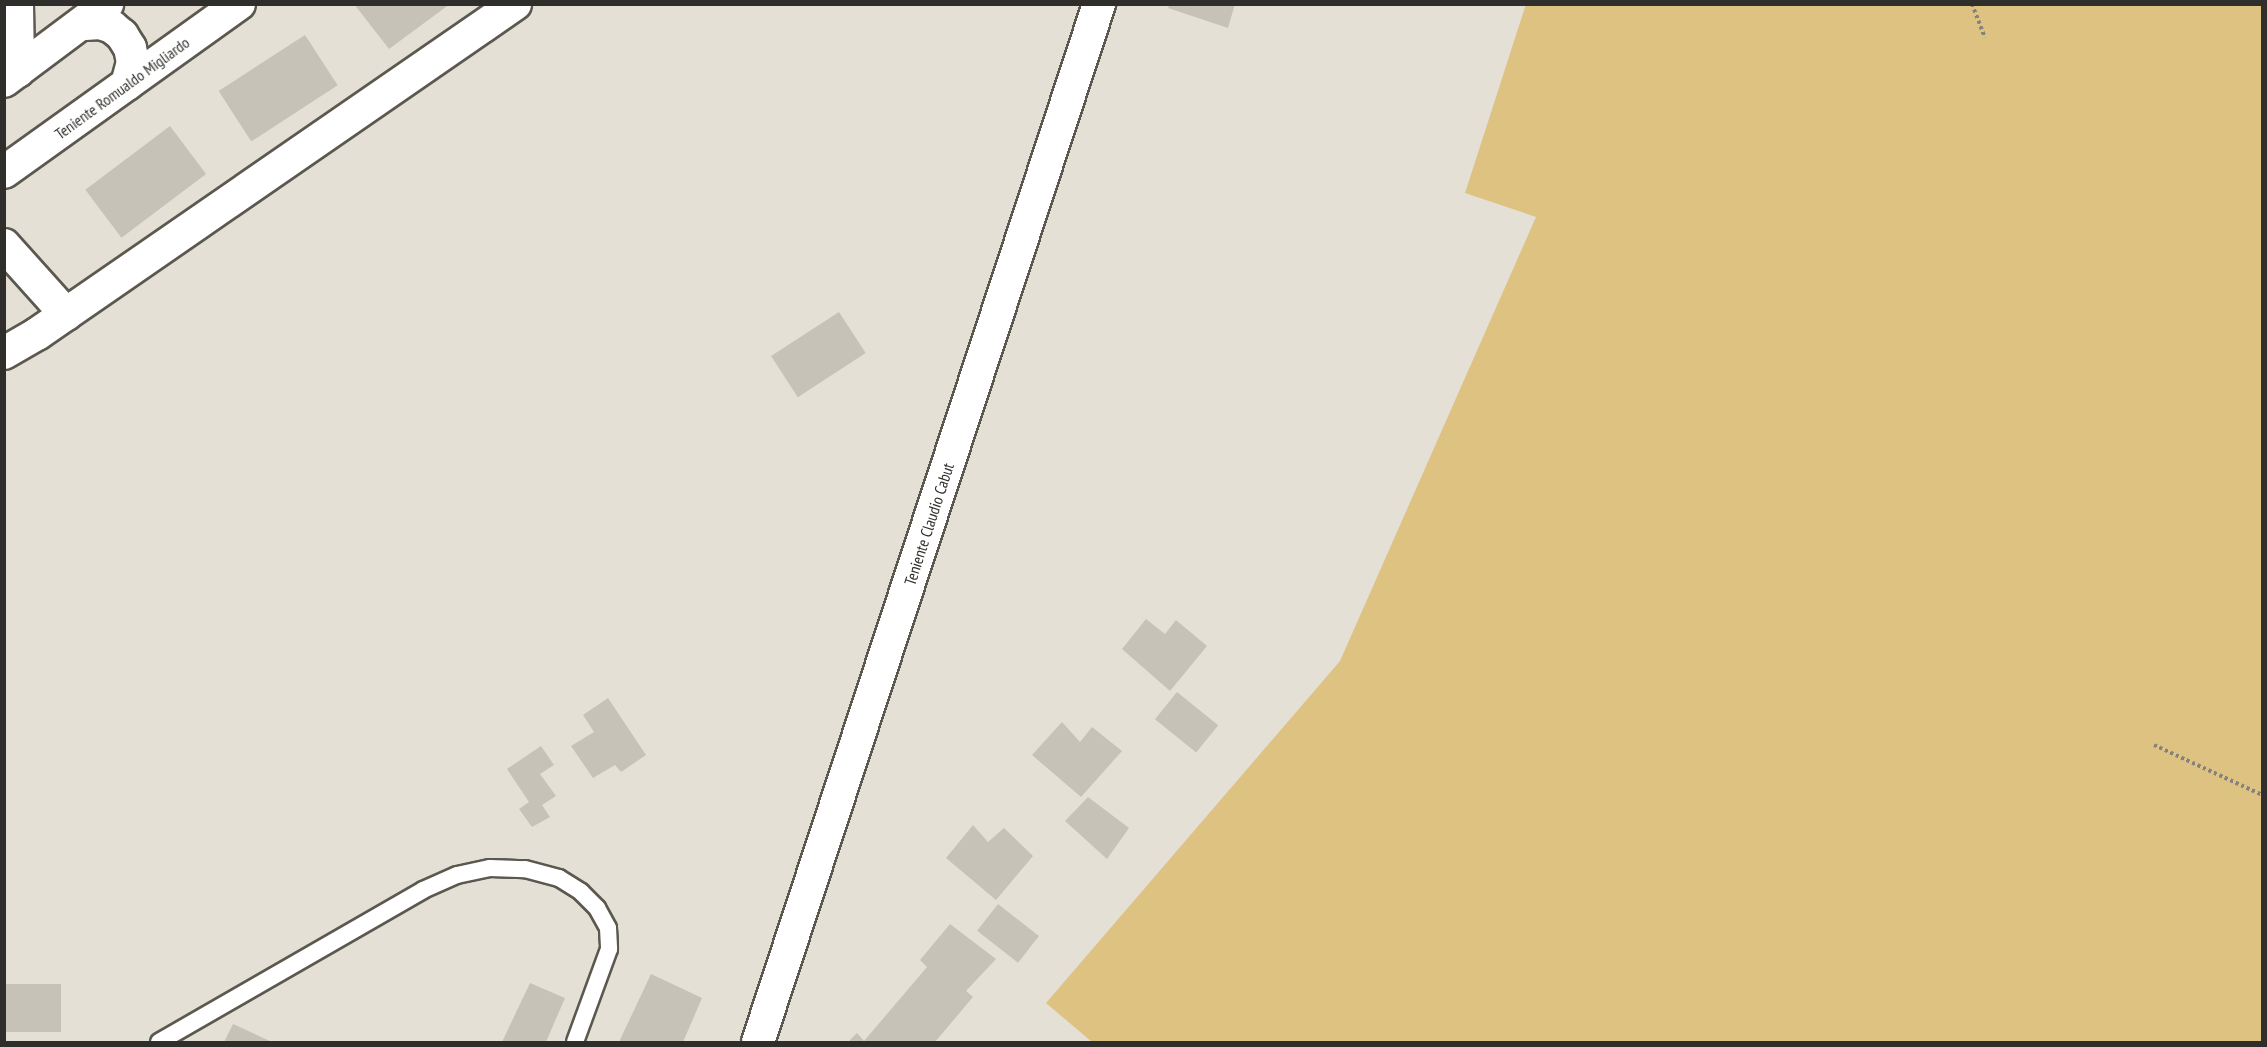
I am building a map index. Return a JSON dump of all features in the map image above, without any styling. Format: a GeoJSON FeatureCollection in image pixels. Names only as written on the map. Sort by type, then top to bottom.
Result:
{"type":"FeatureCollection","features":[{"type":"Feature","properties":{"kind":"street"},"geometry":{"type":"LineString","coordinates":[[11,76],[17,4]]}},
{"type":"Feature","properties":{"kind":"street","name":"Teniente Romualdo Migliardo"},"geometry":{"type":"LineString","coordinates":[[4,172],[239,4]]}},
{"type":"Feature","properties":{"kind":"street"},"geometry":{"type":"LineString","coordinates":[[4,353],[66,314],[516,4]]}},
{"type":"Feature","properties":{"kind":"street","name":"Teniente Claudio Cabut"},"geometry":{"type":"LineString","coordinates":[[758,1042],[1099,4]]}},
{"type":"Feature","properties":{"kind":"street"},"geometry":{"type":"LineString","coordinates":[[11,76],[96,14],[99,23],[112,27],[122,35],[130,48],[133,62],[127,84]]}},
{"type":"Feature","properties":{"kind":"street"},"geometry":{"type":"LineString","coordinates":[[4,245],[66,314]]}},
{"type":"Feature","properties":{"kind":"lane"},"geometry":{"type":"LineString","coordinates":[[159,1042],[423,891],[457,875],[490,868],[525,869],[559,878],[581,892],[597,908],[608,927],[609,949],[575,1042]]}},
{"type":"Feature","properties":{"kind":"path"},"geometry":{"type":"LineString","coordinates":[[1972,4],[1986,38]]}},
{"type":"Feature","properties":{"kind":"path"},"geometry":{"type":"LineString","coordinates":[[2154,745],[2262,795]]}},
{"type":"Feature","properties":{"kind":"shaded area"},"geometry":{"type":"Polygon","coordinates":[[[1526,4],[2262,5],[2262,1042],[1092,1042],[1046,1003],[1340,661],[1536,217],[1465,193],[1526,4]]]}},
{"type":"Feature","properties":{"kind":"building"},"geometry":{"type":"Polygon","coordinates":[[[354,4],[450,4],[389,49],[354,4]]]}},
{"type":"Feature","properties":{"kind":"building"},"geometry":{"type":"Polygon","coordinates":[[[1170,4],[1235,4],[1228,28],[1168,8],[1170,4]]]}},
{"type":"Feature","properties":{"kind":"building"},"geometry":{"type":"Polygon","coordinates":[[[305,35],[338,85],[251,141],[219,91],[305,35]]]}},
{"type":"Feature","properties":{"kind":"building"},"geometry":{"type":"Polygon","coordinates":[[[170,126],[206,174],[121,238],[85,190],[170,126]]]}},
{"type":"Feature","properties":{"kind":"building"},"geometry":{"type":"Polygon","coordinates":[[[839,312],[866,353],[798,397],[771,356],[839,312]]]}},
{"type":"Feature","properties":{"kind":"building"},"geometry":{"type":"Polygon","coordinates":[[[1146,619],[1165,634],[1176,620],[1207,646],[1170,691],[1122,649],[1146,619]]]}},
{"type":"Feature","properties":{"kind":"building"},"geometry":{"type":"Polygon","coordinates":[[[1177,692],[1218,725],[1196,753],[1155,719],[1177,692]]]}},
{"type":"Feature","properties":{"kind":"building"},"geometry":{"type":"Polygon","coordinates":[[[608,698],[646,755],[621,772],[615,765],[593,778],[571,746],[594,732],[583,715],[608,698]]]}},
{"type":"Feature","properties":{"kind":"building"},"geometry":{"type":"Polygon","coordinates":[[[1062,722],[1080,742],[1092,727],[1122,751],[1081,797],[1032,755],[1062,722]]]}},
{"type":"Feature","properties":{"kind":"building"},"geometry":{"type":"Polygon","coordinates":[[[541,746],[554,765],[540,774],[556,796],[542,805],[550,817],[532,827],[519,809],[529,802],[507,769],[541,746]]]}},
{"type":"Feature","properties":{"kind":"building"},"geometry":{"type":"Polygon","coordinates":[[[1088,797],[1129,828],[1107,859],[1065,821],[1088,797]]]}},
{"type":"Feature","properties":{"kind":"building"},"geometry":{"type":"Polygon","coordinates":[[[973,825],[988,842],[1004,828],[1033,856],[996,900],[946,858],[973,825]]]}},
{"type":"Feature","properties":{"kind":"building"},"geometry":{"type":"Polygon","coordinates":[[[998,904],[1039,936],[1018,963],[977,931],[998,904]]]}},
{"type":"Feature","properties":{"kind":"building"},"geometry":{"type":"Polygon","coordinates":[[[950,924],[996,959],[966,991],[973,997],[935,1042],[848,1042],[857,1033],[864,1041],[927,967],[920,960],[950,924]]]}},
{"type":"Feature","properties":{"kind":"building"},"geometry":{"type":"Polygon","coordinates":[[[651,974],[702,998],[683,1042],[619,1042],[651,974]]]}},
{"type":"Feature","properties":{"kind":"building"},"geometry":{"type":"Polygon","coordinates":[[[530,983],[565,998],[546,1042],[502,1042],[530,983]]]}},
{"type":"Feature","properties":{"kind":"building"},"geometry":{"type":"Polygon","coordinates":[[[4,984],[61,984],[61,1032],[4,1032],[4,984]]]}},
{"type":"Feature","properties":{"kind":"building"},"geometry":{"type":"Polygon","coordinates":[[[233,1024],[272,1042],[224,1042],[233,1024]]]}}]}
